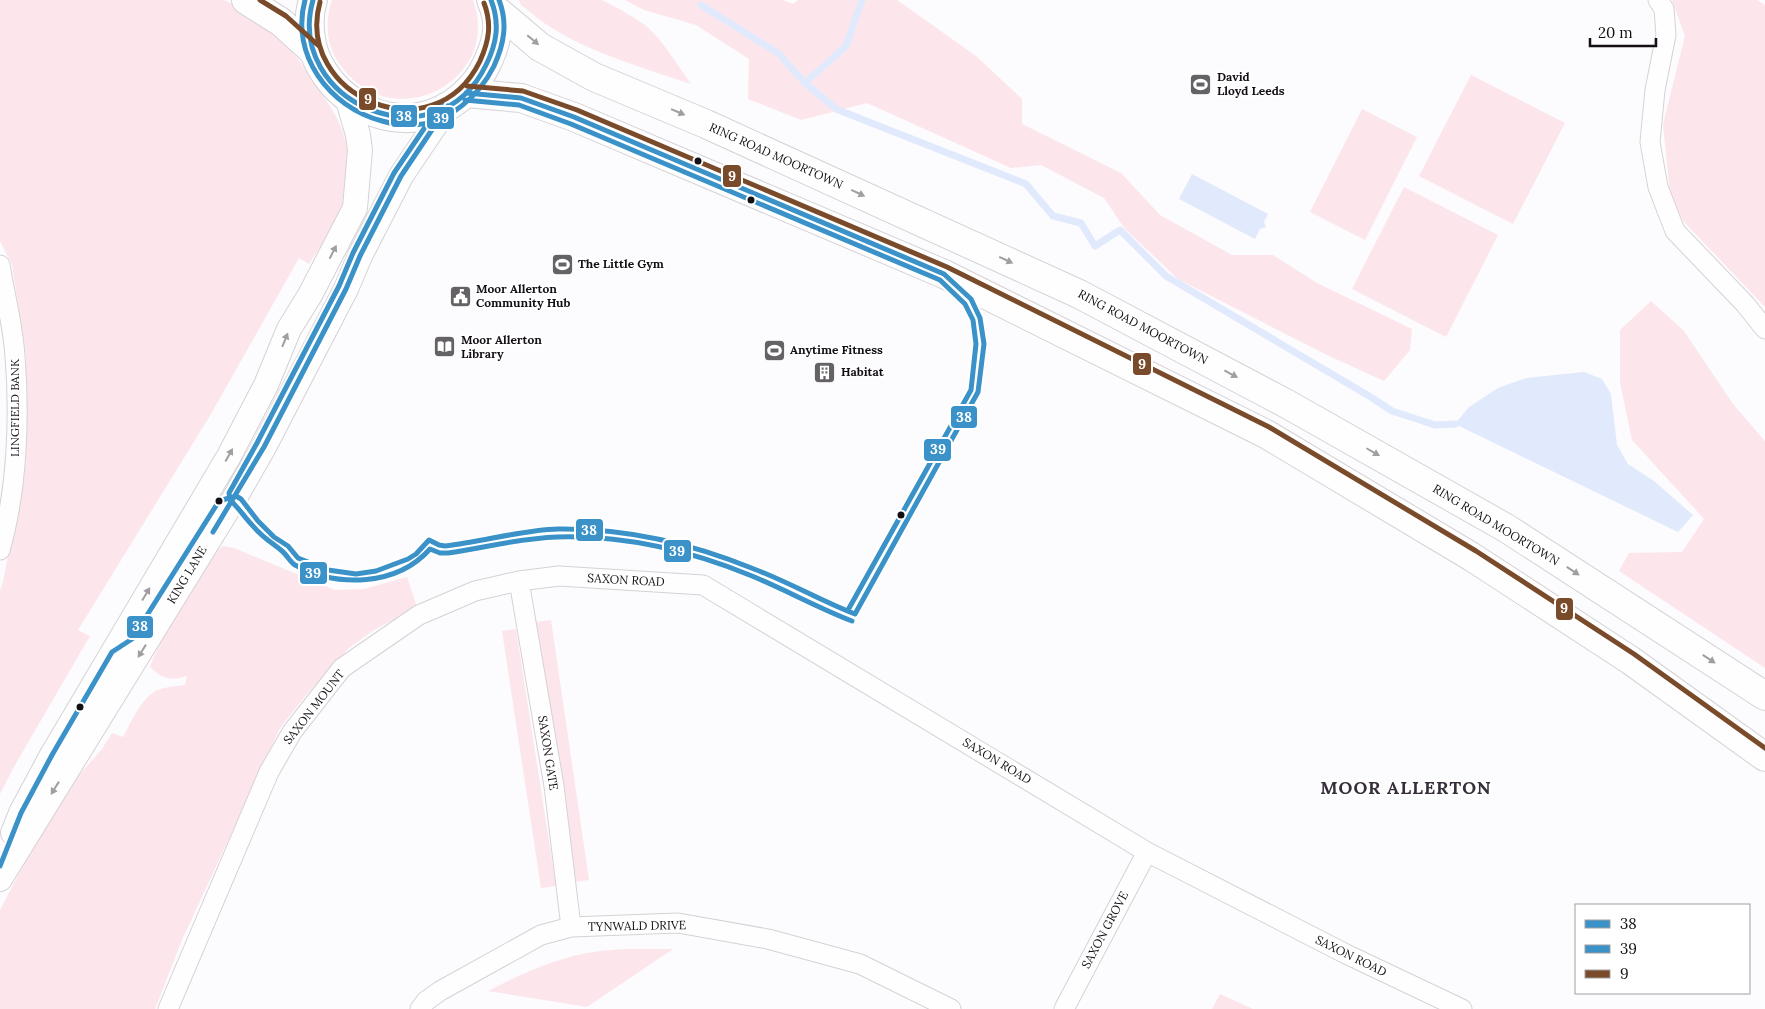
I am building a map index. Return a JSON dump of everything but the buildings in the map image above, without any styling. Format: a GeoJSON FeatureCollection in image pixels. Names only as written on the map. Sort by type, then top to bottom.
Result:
{"type":"FeatureCollection","features":[{"type":"Feature","properties":{"kind":"highway"},"geometry":{"type":"LineString","coordinates":[[246,0],[281,22],[314,52]]}},
{"type":"Feature","properties":{"kind":"highway"},"geometry":{"type":"LineString","coordinates":[[313,0],[309,31],[317,61],[330,82],[348,100],[372,112],[400,118],[419,117],[457,100],[521,98],[574,117],[944,274],[1266,434],[1472,557],[1630,660],[1765,757]]}},
{"type":"Feature","properties":{"kind":"highway"},"geometry":{"type":"LineString","coordinates":[[457,100],[484,70],[493,50],[498,32],[493,4]]}},
{"type":"Feature","properties":{"kind":"highway","name":"RING ROAD MOORTOWN"},"geometry":{"type":"LineString","coordinates":[[493,4],[540,47],[594,77],[706,124],[1079,294],[1287,404],[1506,528],[1765,696]]}},
{"type":"Feature","properties":{"kind":"street"},"geometry":{"type":"LineString","coordinates":[[1658,0],[1664,9],[1666,35],[1654,90],[1650,142],[1658,187],[1675,231],[1745,304],[1765,329]]}},
{"type":"Feature","properties":{"kind":"street","name":"KING LANE"},"geometry":{"type":"LineString","coordinates":[[0,866],[20,813],[52,755],[229,456],[266,385],[289,328],[310,295],[354,208],[360,150],[358,135],[348,100]]}},
{"type":"Feature","properties":{"kind":"street","name":"KING LANE"},"geometry":{"type":"LineString","coordinates":[[0,879],[236,496],[264,447],[346,289],[360,256],[401,176],[457,100]]}},
{"type":"Feature","properties":{"kind":"street","name":"LINGFIELD BANK"},"geometry":{"type":"LineString","coordinates":[[0,265],[15,355],[16,452],[7,525],[0,550]]}},
{"type":"Feature","properties":{"kind":"street","name":"SAXON ROAD"},"geometry":{"type":"LineString","coordinates":[[519,580],[559,576],[703,584],[1147,852],[1346,954],[1462,1009]]}},
{"type":"Feature","properties":{"kind":"street","name":"SAXON GATE"},"geometry":{"type":"LineString","coordinates":[[519,580],[554,786],[571,927]]}},
{"type":"Feature","properties":{"kind":"street","name":"SAXON MOUNT"},"geometry":{"type":"LineString","coordinates":[[168,1009],[269,772],[292,732],[340,672],[419,615],[475,591],[519,580]]}},
{"type":"Feature","properties":{"kind":"street","name":"SAXON GROVE"},"geometry":{"type":"LineString","coordinates":[[1064,1009],[1147,852]]}},
{"type":"Feature","properties":{"kind":"street","name":"TYNWALD DRIVE"},"geometry":{"type":"LineString","coordinates":[[420,1009],[426,1001],[440,991],[541,935],[571,927],[678,923],[768,939],[860,964],[951,1009]]}},
{"type":"Feature","properties":{"kind":"shaded area"},"geometry":{"type":"Polygon","coordinates":[[[0,0],[224,0],[248,12],[270,27],[300,61],[338,121],[347,147],[350,168],[345,200],[332,228],[309,264],[299,258],[211,414],[78,630],[90,636],[0,794],[0,590],[26,463],[26,355],[12,265],[0,241],[0,0]]]}},
{"type":"Feature","properties":{"kind":"shaded area"},"geometry":{"type":"Polygon","coordinates":[[[332,0],[473,0],[478,29],[472,55],[457,76],[437,91],[412,98],[386,97],[360,85],[338,62],[334,55],[328,32],[328,16],[332,0]]]}},
{"type":"Feature","properties":{"kind":"shaded area"},"geometry":{"type":"Polygon","coordinates":[[[519,0],[602,0],[645,25],[664,45],[691,84],[620,60],[567,37],[544,23],[521,5],[519,0]]]}},
{"type":"Feature","properties":{"kind":"shaded area"},"geometry":{"type":"Polygon","coordinates":[[[625,0],[783,0],[793,4],[798,0],[897,0],[976,56],[1022,99],[1022,124],[1121,173],[1160,215],[1232,255],[1273,255],[1317,283],[1412,329],[1410,350],[1384,381],[1325,354],[1178,279],[1125,229],[1104,198],[1041,165],[1011,168],[867,103],[801,120],[748,99],[749,59],[696,25],[644,10],[625,0]]]}},
{"type":"Feature","properties":{"kind":"shaded area"},"geometry":{"type":"Polygon","coordinates":[[[1672,0],[1757,0],[1765,5],[1765,307],[1683,221],[1670,193],[1663,124],[1685,36],[1672,0]]]}},
{"type":"Feature","properties":{"kind":"shaded area"},"geometry":{"type":"Polygon","coordinates":[[[1471,75],[1565,123],[1513,224],[1419,176],[1471,75]]]}},
{"type":"Feature","properties":{"kind":"shaded area"},"geometry":{"type":"Polygon","coordinates":[[[1362,109],[1417,137],[1365,240],[1310,212],[1362,109]]]}},
{"type":"Feature","properties":{"kind":"shaded area"},"geometry":{"type":"Polygon","coordinates":[[[1404,187],[1498,235],[1446,337],[1352,289],[1404,187]]]}},
{"type":"Feature","properties":{"kind":"shaded area"},"geometry":{"type":"Polygon","coordinates":[[[1651,301],[1684,331],[1733,404],[1765,441],[1765,668],[1619,571],[1629,553],[1682,552],[1704,519],[1632,440],[1620,383],[1620,330],[1651,301]]]}},
{"type":"Feature","properties":{"kind":"shaded area"},"geometry":{"type":"Polygon","coordinates":[[[223,546],[234,548],[335,590],[364,589],[407,577],[417,607],[374,630],[349,648],[307,694],[280,728],[182,940],[155,1009],[0,1009],[0,910],[51,812],[73,782],[102,749],[112,733],[123,737],[137,710],[152,693],[164,688],[185,685],[187,676],[171,679],[159,674],[150,667],[163,636],[191,584],[201,569],[223,546]]]}},
{"type":"Feature","properties":{"kind":"shaded area"},"geometry":{"type":"Polygon","coordinates":[[[551,620],[589,880],[575,882],[536,622],[551,620]]]}},
{"type":"Feature","properties":{"kind":"shaded area"},"geometry":{"type":"Polygon","coordinates":[[[516,629],[556,886],[541,888],[502,631],[516,629]]]}},
{"type":"Feature","properties":{"kind":"shaded area"},"geometry":{"type":"Polygon","coordinates":[[[626,949],[673,949],[587,1007],[488,991],[553,962],[580,954],[626,949]]]}},
{"type":"Feature","properties":{"kind":"shaded area"},"geometry":{"type":"Polygon","coordinates":[[[1220,994],[1253,1009],[1212,1009],[1220,994]]]}},
{"type":"Feature","properties":{"kind":"water"},"geometry":{"type":"Polygon","coordinates":[[[1192,174],[1268,214],[1264,222],[1266,227],[1260,229],[1255,239],[1179,199],[1192,174]]]}},
{"type":"Feature","properties":{"kind":"water"},"geometry":{"type":"Polygon","coordinates":[[[1584,372],[1602,379],[1611,394],[1617,445],[1628,464],[1654,481],[1693,515],[1678,532],[1455,424],[1469,407],[1498,388],[1526,378],[1584,372]]]}},
{"type":"Feature","properties":{"kind":"waterway"},"geometry":{"type":"LineString","coordinates":[[862,0],[846,46],[805,83],[836,109],[1026,184],[1053,216],[1081,223],[1095,246],[1120,230],[1166,276],[1392,411],[1435,425],[1455,424]]}},
{"type":"Feature","properties":{"kind":"waterway"},"geometry":{"type":"LineString","coordinates":[[701,5],[778,53],[805,83]]}},
{"type":"Feature","properties":{"kind":"transit line","name":"9"},"geometry":{"type":"LineString","coordinates":[[260,0],[286,16],[319,46]]}},
{"type":"Feature","properties":{"kind":"transit line","name":"39"},"geometry":{"type":"LineString","coordinates":[[305,0],[302,20],[303,40],[309,59],[318,76],[330,91],[346,104],[363,114],[386,122],[411,125],[428,123],[451,113],[472,97],[488,77],[497,58],[504,33],[502,9],[499,0]]}},
{"type":"Feature","properties":{"kind":"transit line","name":"38"},"geometry":{"type":"LineString","coordinates":[[313,0],[310,36],[321,68],[342,93],[370,109],[402,117],[434,113],[463,96],[486,65],[493,49],[496,17],[491,0]]}},
{"type":"Feature","properties":{"kind":"transit line","name":"9"},"geometry":{"type":"LineString","coordinates":[[320,2],[317,35],[327,64],[347,87],[373,102],[402,109],[432,105],[459,90],[480,61],[486,46],[489,25],[484,3]]}},
{"type":"Feature","properties":{"kind":"transit line","name":"9"},"geometry":{"type":"LineString","coordinates":[[467,86],[523,91],[577,110],[947,267],[1269,427],[1476,551],[1634,654],[1765,748]]}},
{"type":"Feature","properties":{"kind":"transit line","name":"38"},"geometry":{"type":"LineString","coordinates":[[466,93],[521,98],[574,117],[944,274],[971,299],[980,318],[984,344],[978,392],[855,614]]}},
{"type":"Feature","properties":{"kind":"transit line","name":"39"},"geometry":{"type":"LineString","coordinates":[[465,100],[519,105],[571,124],[940,280],[965,304],[973,320],[976,344],[971,390],[848,610]]}},
{"type":"Feature","properties":{"kind":"transit line","name":"39"},"geometry":{"type":"LineString","coordinates":[[442,102],[394,173],[353,253],[339,286],[229,493],[230,500],[256,530],[284,553],[293,564],[330,577],[366,580],[384,576],[401,570],[416,561],[430,549],[440,553],[448,553],[543,538],[582,537],[607,539],[656,546],[729,567],[852,621]]}},
{"type":"Feature","properties":{"kind":"transit line","name":"38"},"geometry":{"type":"LineString","coordinates":[[213,532],[264,447],[346,289],[360,256],[401,176],[448,106]]}},
{"type":"Feature","properties":{"kind":"transit line","name":"38"},"geometry":{"type":"LineString","coordinates":[[0,866],[21,813],[52,755],[112,652],[132,639],[219,501],[236,496],[241,499],[258,521],[274,537],[288,546],[298,558],[328,570],[356,574],[376,571],[408,559],[416,554],[429,540],[445,546],[544,530],[583,529],[608,531],[658,539],[731,560],[767,574],[855,614]]}},
{"type":"Feature","properties":{"kind":"place","name":"David Lloyd Leeds"},"geometry":{"type":"Point","coordinates":[1201,84]}},
{"type":"Feature","properties":{"kind":"place","name":"The Little Gym"},"geometry":{"type":"Point","coordinates":[562,264]}},
{"type":"Feature","properties":{"kind":"place","name":"Moor Allerton Community Hub"},"geometry":{"type":"Point","coordinates":[460,296]}},
{"type":"Feature","properties":{"kind":"place","name":"Moor Allerton Library"},"geometry":{"type":"Point","coordinates":[445,347]}},
{"type":"Feature","properties":{"kind":"place","name":"Anytime Fitness"},"geometry":{"type":"Point","coordinates":[774,350]}},
{"type":"Feature","properties":{"kind":"place","name":"Habitat"},"geometry":{"type":"Point","coordinates":[825,372]}},
{"type":"Feature","properties":{"kind":"district","name":"MOOR ALLERTON"},"geometry":{"type":"Point","coordinates":[1406,788]}}]}
